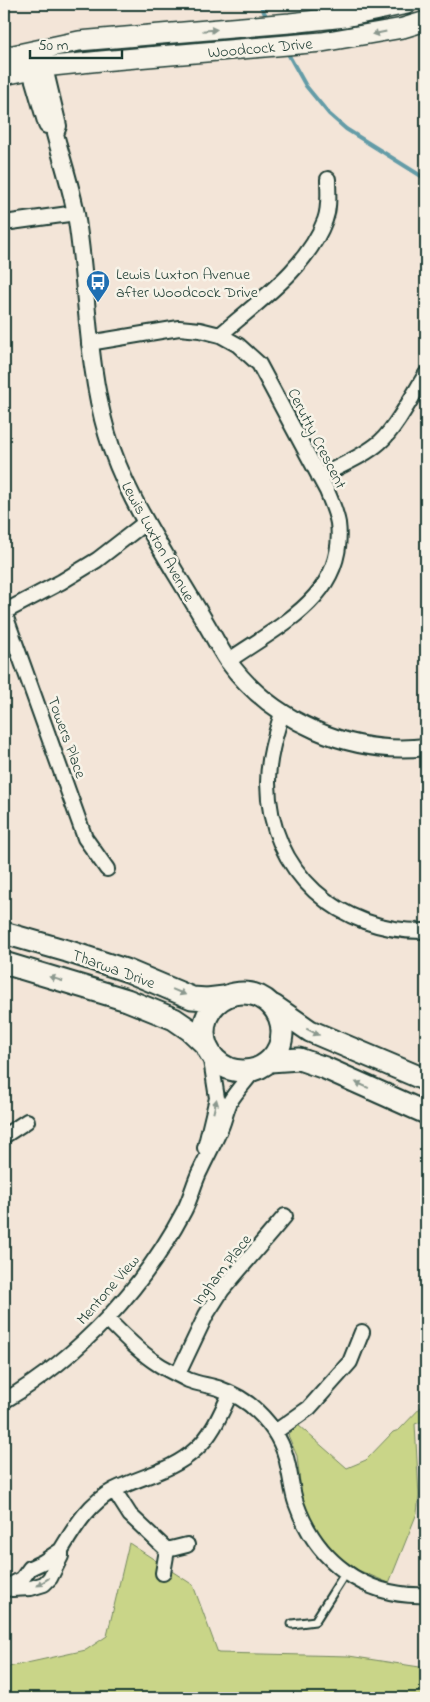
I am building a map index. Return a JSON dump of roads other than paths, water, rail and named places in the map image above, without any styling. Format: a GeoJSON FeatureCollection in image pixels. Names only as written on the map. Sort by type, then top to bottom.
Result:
{"type":"FeatureCollection","features":[{"type":"Feature","properties":{"kind":"main road","name":"Woodcock Drive"},"geometry":{"type":"LineString","coordinates":[[4,57],[79,41],[345,17],[407,4]]}},
{"type":"Feature","properties":{"kind":"main road","name":"Woodcock Drive"},"geometry":{"type":"LineString","coordinates":[[4,75],[37,68],[349,38],[403,28],[426,21]]}},
{"type":"Feature","properties":{"kind":"main road","name":"Tharwa Drive"},"geometry":{"type":"LineString","coordinates":[[4,933],[128,971],[192,998],[207,999],[224,996]]}},
{"type":"Feature","properties":{"kind":"main road","name":"Tharwa Drive"},"geometry":{"type":"LineString","coordinates":[[4,963],[127,1000],[166,1016],[190,1030],[208,1050]]}},
{"type":"Feature","properties":{"kind":"main road"},"geometry":{"type":"LineString","coordinates":[[426,1080],[310,1031],[262,997],[250,992],[237,992],[224,996],[213,1005],[206,1017],[203,1031],[208,1050],[219,1063],[230,1069],[242,1071],[292,1059],[308,1062],[426,1113]]}},
{"type":"Feature","properties":{"kind":"main road"},"geometry":{"type":"LineString","coordinates":[[262,1065],[278,1051],[280,1045],[282,1027],[279,1015],[272,1005]]}},
{"type":"Feature","properties":{"kind":"street","name":"Lewis Luxton Avenue"},"geometry":{"type":"LineString","coordinates":[[32,50],[58,126],[55,134],[76,213],[90,343],[97,389],[107,434],[124,479],[146,522],[228,661],[251,687],[282,713],[320,732],[350,742],[381,747],[426,747]]}},
{"type":"Feature","properties":{"kind":"street"},"geometry":{"type":"LineString","coordinates":[[220,335],[282,280],[303,257],[326,219],[329,199],[328,179]]}},
{"type":"Feature","properties":{"kind":"street"},"geometry":{"type":"LineString","coordinates":[[4,223],[76,213]]}},
{"type":"Feature","properties":{"kind":"street","name":"Cerutty Crescent"},"geometry":{"type":"LineString","coordinates":[[90,343],[179,328],[200,330],[220,335],[238,345],[259,364],[330,498],[338,524],[338,546],[333,568],[320,592],[299,612],[228,661]]}},
{"type":"Feature","properties":{"kind":"street"},"geometry":{"type":"LineString","coordinates":[[319,477],[367,451],[381,441],[391,429],[426,374]]}},
{"type":"Feature","properties":{"kind":"street"},"geometry":{"type":"LineString","coordinates":[[4,612],[68,578],[97,560],[146,522]]}},
{"type":"Feature","properties":{"kind":"street","name":"Towers Place"},"geometry":{"type":"LineString","coordinates":[[4,612],[85,838],[107,869]]}},
{"type":"Feature","properties":{"kind":"street"},"geometry":{"type":"LineString","coordinates":[[282,713],[270,756],[269,802],[277,836],[295,868],[313,890],[336,908],[362,921],[376,926],[405,931],[426,931]]}},
{"type":"Feature","properties":{"kind":"street","name":"Mentone View"},"geometry":{"type":"LineString","coordinates":[[200,1170],[217,1098],[208,1050]]}},
{"type":"Feature","properties":{"kind":"street","name":"Mentone View"},"geometry":{"type":"LineString","coordinates":[[4,1400],[54,1367],[86,1339],[107,1319],[141,1280],[165,1246],[185,1209],[200,1170],[222,1126],[230,1101],[262,1065]]}},
{"type":"Feature","properties":{"kind":"street"},"geometry":{"type":"LineString","coordinates":[[4,1136],[27,1121]]}},
{"type":"Feature","properties":{"kind":"street","name":"Ingham Place"},"geometry":{"type":"LineString","coordinates":[[178,1374],[206,1315],[222,1290],[286,1216]]}},
{"type":"Feature","properties":{"kind":"street"},"geometry":{"type":"LineString","coordinates":[[107,1319],[158,1364],[188,1380],[230,1394],[256,1409],[275,1432],[282,1446],[296,1502],[304,1522],[320,1547],[346,1572],[361,1582],[382,1590],[412,1595],[426,1595]]}},
{"type":"Feature","properties":{"kind":"street"},"geometry":{"type":"LineString","coordinates":[[275,1432],[309,1408],[350,1362],[362,1332]]}},
{"type":"Feature","properties":{"kind":"street"},"geometry":{"type":"LineString","coordinates":[[5,1587],[22,1579],[30,1568],[61,1550],[86,1512],[114,1490],[168,1468],[197,1449],[212,1432],[230,1394]]}},
{"type":"Feature","properties":{"kind":"street"},"geometry":{"type":"LineString","coordinates":[[114,1490],[130,1515],[167,1550]]}},
{"type":"Feature","properties":{"kind":"street"},"geometry":{"type":"LineString","coordinates":[[167,1550],[187,1545]]}},
{"type":"Feature","properties":{"kind":"street"},"geometry":{"type":"LineString","coordinates":[[5,1587],[12,1589],[31,1588],[44,1584],[50,1578],[61,1556],[61,1550]]}},
{"type":"Feature","properties":{"kind":"street"},"geometry":{"type":"LineString","coordinates":[[163,1573],[167,1550]]}},
{"type":"Feature","properties":{"kind":"lane"},"geometry":{"type":"LineString","coordinates":[[292,1624],[315,1620],[346,1572]]}},
{"type":"Feature","properties":{"kind":"waterway"},"geometry":{"type":"LineString","coordinates":[[260,4],[268,20]]}},
{"type":"Feature","properties":{"kind":"waterway"},"geometry":{"type":"LineString","coordinates":[[287,52],[306,86],[329,114],[346,129],[426,179]]}},
{"type":"Feature","properties":{"kind":"place","name":"Lewis Luxton Avenue after Woodcock Drive"},"geometry":{"type":"Point","coordinates":[98,303]}}]}
